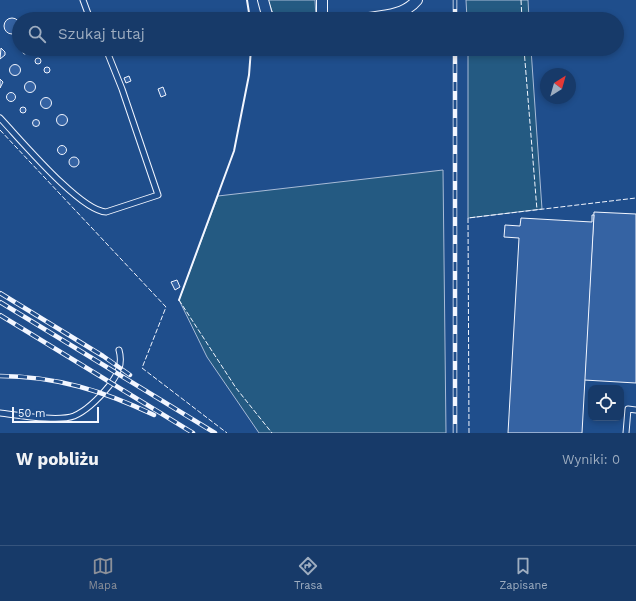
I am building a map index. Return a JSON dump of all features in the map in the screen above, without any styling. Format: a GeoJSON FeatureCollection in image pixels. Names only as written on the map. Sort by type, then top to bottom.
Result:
{"type":"FeatureCollection","features":[{"type":"Feature","properties":{"kind":"street"},"geometry":{"type":"LineString","coordinates":[[263,0],[266,12]]}},
{"type":"Feature","properties":{"kind":"street"},"geometry":{"type":"LineString","coordinates":[[322,0],[322,12]]}},
{"type":"Feature","properties":{"kind":"street"},"geometry":{"type":"LineString","coordinates":[[400,12],[408,9],[417,0]]}},
{"type":"Feature","properties":{"kind":"lane"},"geometry":{"type":"LineString","coordinates":[[83,0],[87,12]]}},
{"type":"Feature","properties":{"kind":"lane"},"geometry":{"type":"LineString","coordinates":[[0,118],[69,190],[99,212],[106,212],[158,195],[122,89],[109,56]]}},
{"type":"Feature","properties":{"kind":"lane"},"geometry":{"type":"LineString","coordinates":[[0,413],[50,418],[73,417],[103,394],[117,374],[122,359],[119,350]]}},
{"type":"Feature","properties":{"kind":"lane"},"geometry":{"type":"LineString","coordinates":[[626,433],[628,409],[636,410]]}},
{"type":"Feature","properties":{"kind":"shaded area"},"geometry":{"type":"Polygon","coordinates":[[[268,0],[315,0],[316,12],[272,11],[268,0]]]}},
{"type":"Feature","properties":{"kind":"shaded area"},"geometry":{"type":"Polygon","coordinates":[[[466,0],[528,0],[529,12],[467,12],[466,0]]]}},
{"type":"Feature","properties":{"kind":"shaded area"},"geometry":{"type":"Polygon","coordinates":[[[468,56],[531,56],[542,209],[468,218],[468,56]]]}},
{"type":"Feature","properties":{"kind":"shaded area"},"geometry":{"type":"Polygon","coordinates":[[[443,170],[446,433],[259,433],[207,357],[179,300],[218,196],[443,170]]]}},
{"type":"Feature","properties":{"kind":"building"},"geometry":{"type":"Polygon","coordinates":[[[12,18],[12,34],[6,32],[4,26],[6,20],[12,18]]]}},
{"type":"Feature","properties":{"kind":"building"},"geometry":{"type":"Polygon","coordinates":[[[1,48],[5,52],[5,55],[0,59],[1,48]]]}},
{"type":"Feature","properties":{"kind":"building"},"geometry":{"type":"Polygon","coordinates":[[[38,58],[41,61],[38,64],[35,61],[38,58]]]}},
{"type":"Feature","properties":{"kind":"building"},"geometry":{"type":"Polygon","coordinates":[[[15,64],[19,66],[21,70],[19,74],[15,76],[11,74],[9,70],[11,66],[15,64]]]}},
{"type":"Feature","properties":{"kind":"building"},"geometry":{"type":"Polygon","coordinates":[[[47,67],[50,70],[47,73],[44,70],[47,67]]]}},
{"type":"Feature","properties":{"kind":"building"},"geometry":{"type":"Polygon","coordinates":[[[129,76],[131,81],[126,83],[124,78],[129,76]]]}},
{"type":"Feature","properties":{"kind":"building"},"geometry":{"type":"Polygon","coordinates":[[[0,79],[3,82],[0,88],[0,79]]]}},
{"type":"Feature","properties":{"kind":"building"},"geometry":{"type":"Polygon","coordinates":[[[30,81],[34,83],[36,87],[34,91],[30,93],[26,91],[24,87],[26,83],[30,81]]]}},
{"type":"Feature","properties":{"kind":"building"},"geometry":{"type":"Polygon","coordinates":[[[163,87],[166,95],[161,97],[158,89],[163,87]]]}},
{"type":"Feature","properties":{"kind":"building"},"geometry":{"type":"Polygon","coordinates":[[[11,92],[16,97],[11,102],[6,97],[11,92]]]}},
{"type":"Feature","properties":{"kind":"building"},"geometry":{"type":"Polygon","coordinates":[[[46,97],[50,99],[52,103],[50,107],[46,109],[42,107],[40,103],[42,99],[46,97]]]}},
{"type":"Feature","properties":{"kind":"building"},"geometry":{"type":"Polygon","coordinates":[[[23,107],[26,110],[23,113],[20,110],[23,107]]]}},
{"type":"Feature","properties":{"kind":"building"},"geometry":{"type":"Polygon","coordinates":[[[62,114],[66,116],[68,120],[66,124],[62,126],[58,124],[56,120],[58,116],[62,114]]]}},
{"type":"Feature","properties":{"kind":"building"},"geometry":{"type":"Polygon","coordinates":[[[36,120],[39,123],[36,126],[33,123],[36,120]]]}},
{"type":"Feature","properties":{"kind":"building"},"geometry":{"type":"Polygon","coordinates":[[[60,146],[64,146],[66,150],[64,154],[60,154],[58,152],[58,148],[60,146]]]}},
{"type":"Feature","properties":{"kind":"building"},"geometry":{"type":"Polygon","coordinates":[[[72,157],[76,157],[78,158],[78,166],[72,167],[69,164],[69,160],[72,157]]]}},
{"type":"Feature","properties":{"kind":"building"},"geometry":{"type":"Polygon","coordinates":[[[594,212],[636,214],[636,383],[584,380],[594,212]]]}},
{"type":"Feature","properties":{"kind":"building"},"geometry":{"type":"Polygon","coordinates":[[[592,215],[594,215],[582,433],[508,433],[519,238],[504,237],[505,225],[520,226],[521,218],[592,222],[592,215]]]}},
{"type":"Feature","properties":{"kind":"building"},"geometry":{"type":"Polygon","coordinates":[[[177,280],[180,287],[175,290],[171,282],[177,280]]]}},
{"type":"Feature","properties":{"kind":"railway"},"geometry":{"type":"LineString","coordinates":[[455,0],[455,12]]}},
{"type":"Feature","properties":{"kind":"railway"},"geometry":{"type":"LineString","coordinates":[[455,56],[455,433]]}},
{"type":"Feature","properties":{"kind":"railway"},"geometry":{"type":"LineString","coordinates":[[0,293],[103,356],[130,375]]}},
{"type":"Feature","properties":{"kind":"railway"},"geometry":{"type":"LineString","coordinates":[[0,302],[215,433]]}},
{"type":"Feature","properties":{"kind":"railway"},"geometry":{"type":"LineString","coordinates":[[0,315],[193,433]]}},
{"type":"Feature","properties":{"kind":"railway"},"geometry":{"type":"LineString","coordinates":[[0,376],[40,379],[79,386],[117,399],[154,415]]}},
{"type":"Feature","properties":{"kind":"fence"},"geometry":{"type":"LineString","coordinates":[[521,0],[522,12]]}},
{"type":"Feature","properties":{"kind":"fence"},"geometry":{"type":"LineString","coordinates":[[525,56],[537,210]]}},
{"type":"Feature","properties":{"kind":"fence"},"geometry":{"type":"LineString","coordinates":[[0,130],[166,307],[142,368],[227,433]]}},
{"type":"Feature","properties":{"kind":"fence"},"geometry":{"type":"LineString","coordinates":[[469,433],[468,218],[636,198]]}},
{"type":"Feature","properties":{"kind":"fence"},"geometry":{"type":"LineString","coordinates":[[179,300],[236,388],[272,433]]}},
{"type":"Feature","properties":{"kind":"wall"},"geometry":{"type":"LineString","coordinates":[[247,0],[249,12]]}},
{"type":"Feature","properties":{"kind":"wall"},"geometry":{"type":"LineString","coordinates":[[179,300],[234,151],[249,75],[250,56]]}}]}
